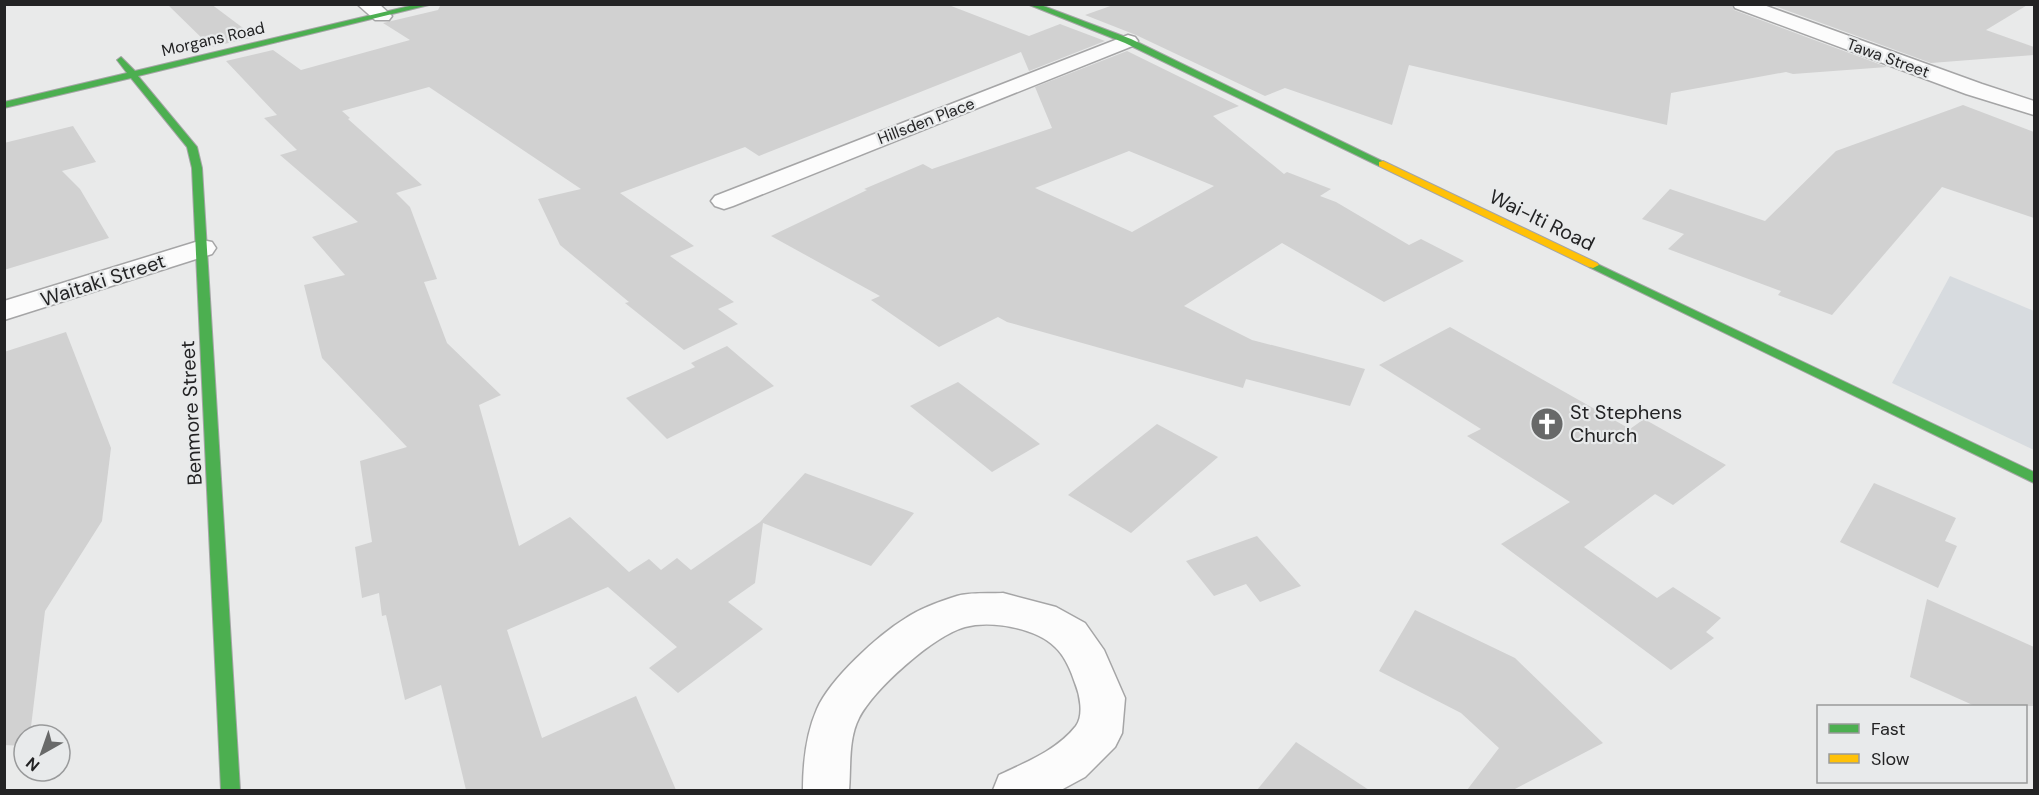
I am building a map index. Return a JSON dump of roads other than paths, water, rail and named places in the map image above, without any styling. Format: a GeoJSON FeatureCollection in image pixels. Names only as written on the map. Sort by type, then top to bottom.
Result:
{"type":"FeatureCollection","features":[{"type":"Feature","properties":{"kind":"street"},"geometry":{"type":"LineString","coordinates":[[366,4],[382,16]]}},
{"type":"Feature","properties":{"kind":"street","name":"Morgans Road"},"geometry":{"type":"LineString","coordinates":[[4,105],[430,4]]}},
{"type":"Feature","properties":{"kind":"street","name":"Wai-Iti Road"},"geometry":{"type":"LineString","coordinates":[[1030,4],[1128,41],[2034,478]]}},
{"type":"Feature","properties":{"kind":"street","name":"Tawa Street"},"geometry":{"type":"LineString","coordinates":[[1742,4],[1974,89],[2034,108]]}},
{"type":"Feature","properties":{"kind":"street","name":"Hillsden Place"},"geometry":{"type":"LineString","coordinates":[[724,201],[1128,41]]}},
{"type":"Feature","properties":{"kind":"street","name":"Benmore Street"},"geometry":{"type":"LineString","coordinates":[[121,60],[192,147],[197,168],[230,790]]}},
{"type":"Feature","properties":{"kind":"street","name":"Waitaki Street"},"geometry":{"type":"LineString","coordinates":[[4,311],[202,248]]}},
{"type":"Feature","properties":{"kind":"street"},"geometry":{"type":"LineString","coordinates":[[826,790],[828,753],[838,712],[873,669],[921,629],[960,611],[1003,609],[1041,618],[1070,634],[1089,662],[1103,698],[1099,733],[1069,763],[1016,790]]}},
{"type":"Feature","properties":{"kind":"place","name":"St Stephens Church"},"geometry":{"type":"Point","coordinates":[1547,424]}}]}
